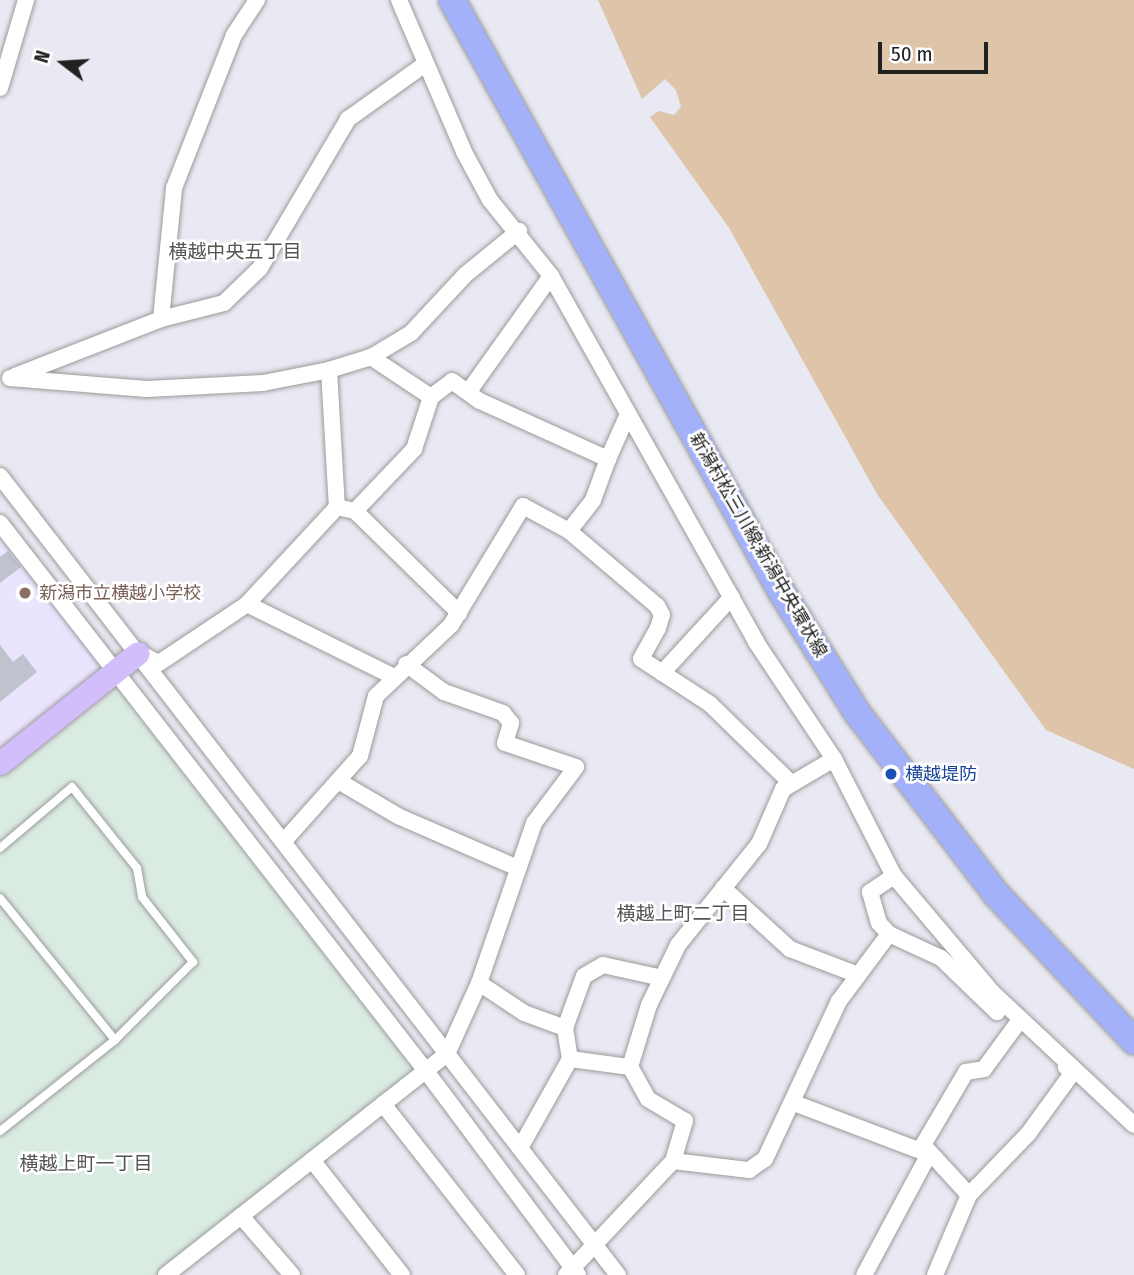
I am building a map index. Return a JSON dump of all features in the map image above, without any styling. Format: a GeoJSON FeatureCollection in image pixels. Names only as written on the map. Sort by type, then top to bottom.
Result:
{"type":"FeatureCollection","features":[{"type":"Feature","properties":{"kind":"main road","name":"新潟村松三川線;新潟中央環状線"},"geometry":{"type":"LineString","coordinates":[[452,0],[781,592],[858,714],[996,894],[1134,1041]]}},
{"type":"Feature","properties":{"kind":"street"},"geometry":{"type":"LineString","coordinates":[[0,88],[26,0]]}},
{"type":"Feature","properties":{"kind":"street"},"geometry":{"type":"LineString","coordinates":[[161,319],[174,188],[234,36],[257,0]]}},
{"type":"Feature","properties":{"kind":"street"},"geometry":{"type":"LineString","coordinates":[[400,0],[415,29],[425,64],[490,200],[519,231],[551,276],[756,642],[834,759],[894,876],[1017,1025]]}},
{"type":"Feature","properties":{"kind":"street"},"geometry":{"type":"LineString","coordinates":[[5,379],[161,319],[224,303],[260,268],[348,119],[425,64]]}},
{"type":"Feature","properties":{"kind":"street"},"geometry":{"type":"LineString","coordinates":[[5,379],[147,389],[263,383],[329,370],[371,356],[411,333],[465,275],[519,231]]}},
{"type":"Feature","properties":{"kind":"street"},"geometry":{"type":"LineString","coordinates":[[469,391],[551,276]]}},
{"type":"Feature","properties":{"kind":"street"},"geometry":{"type":"LineString","coordinates":[[371,356],[431,397]]}},
{"type":"Feature","properties":{"kind":"street"},"geometry":{"type":"LineString","coordinates":[[138,653],[159,663],[247,604],[337,507],[329,370]]}},
{"type":"Feature","properties":{"kind":"street"},"geometry":{"type":"LineString","coordinates":[[355,511],[414,449],[431,397],[452,381],[480,401],[608,459]]}},
{"type":"Feature","properties":{"kind":"street"},"geometry":{"type":"LineString","coordinates":[[569,531],[593,500],[628,414]]}},
{"type":"Feature","properties":{"kind":"street"},"geometry":{"type":"LineString","coordinates":[[0,476],[618,1275]]}},
{"type":"Feature","properties":{"kind":"street"},"geometry":{"type":"LineString","coordinates":[[284,841],[360,757],[376,695],[459,613],[523,506],[569,531],[657,606],[662,615],[641,659],[710,704],[790,782]]}},
{"type":"Feature","properties":{"kind":"street"},"geometry":{"type":"LineString","coordinates":[[337,507],[355,511],[459,613]]}},
{"type":"Feature","properties":{"kind":"street"},"geometry":{"type":"LineString","coordinates":[[0,523],[426,1070],[572,1273],[594,1245],[673,1161],[685,1121],[648,1098],[630,1067],[662,978],[687,931],[759,844],[775,802],[790,782],[834,759]]}},
{"type":"Feature","properties":{"kind":"street"},"geometry":{"type":"LineString","coordinates":[[662,673],[732,597]]}},
{"type":"Feature","properties":{"kind":"street"},"geometry":{"type":"LineString","coordinates":[[247,604],[394,677]]}},
{"type":"Feature","properties":{"kind":"street"},"geometry":{"type":"LineString","coordinates":[[0,763],[138,653]]}},
{"type":"Feature","properties":{"kind":"street"},"geometry":{"type":"LineString","coordinates":[[169,1274],[447,1054],[479,983],[534,823],[576,767],[505,743],[511,723],[503,713],[443,692],[407,664]]}},
{"type":"Feature","properties":{"kind":"street"},"geometry":{"type":"LineString","coordinates":[[340,782],[400,817],[518,868]]}},
{"type":"Feature","properties":{"kind":"street"},"geometry":{"type":"LineString","coordinates":[[894,876],[870,892],[879,923],[889,934],[942,958],[1134,1125]]}},
{"type":"Feature","properties":{"kind":"street"},"geometry":{"type":"LineString","coordinates":[[723,888],[790,949],[858,975]]}},
{"type":"Feature","properties":{"kind":"street"},"geometry":{"type":"LineString","coordinates":[[673,1161],[748,1170],[765,1159],[839,1001],[889,934]]}},
{"type":"Feature","properties":{"kind":"street"},"geometry":{"type":"LineString","coordinates":[[520,1148],[570,1059],[565,1028],[584,976],[603,965],[662,978]]}},
{"type":"Feature","properties":{"kind":"street"},"geometry":{"type":"LineString","coordinates":[[479,983],[524,1013],[565,1028]]}},
{"type":"Feature","properties":{"kind":"street"},"geometry":{"type":"LineString","coordinates":[[970,1195],[923,1145],[966,1072],[984,1069],[1017,1025]]}},
{"type":"Feature","properties":{"kind":"street"},"geometry":{"type":"LineString","coordinates":[[570,1059],[630,1067]]}},
{"type":"Feature","properties":{"kind":"street"},"geometry":{"type":"LineString","coordinates":[[935,1275],[970,1195],[1028,1133],[1073,1072]]}},
{"type":"Feature","properties":{"kind":"street"},"geometry":{"type":"LineString","coordinates":[[794,1102],[929,1154]]}},
{"type":"Feature","properties":{"kind":"street"},"geometry":{"type":"LineString","coordinates":[[383,1104],[517,1275]]}},
{"type":"Feature","properties":{"kind":"street"},"geometry":{"type":"LineString","coordinates":[[864,1275],[929,1154]]}},
{"type":"Feature","properties":{"kind":"street"},"geometry":{"type":"LineString","coordinates":[[312,1160],[402,1275]]}},
{"type":"Feature","properties":{"kind":"street"},"geometry":{"type":"LineString","coordinates":[[241,1216],[292,1275]]}},
{"type":"Feature","properties":{"kind":"lane"},"geometry":{"type":"LineString","coordinates":[[0,848],[72,787],[137,868],[142,897],[193,962],[115,1040],[0,1131]]}},
{"type":"Feature","properties":{"kind":"lane"},"geometry":{"type":"LineString","coordinates":[[0,898],[115,1040]]}},
{"type":"Feature","properties":{"kind":"shaded area"},"geometry":{"type":"Polygon","coordinates":[[[598,0],[1134,0],[1134,769],[1046,730],[877,494],[729,228],[650,117],[659,111],[674,115],[681,107],[676,90],[665,79],[642,99],[598,0]]]}},
{"type":"Feature","properties":{"kind":"shaded area","name":"新潟市立横越小学校"},"geometry":{"type":"Polygon","coordinates":[[[0,528],[100,658],[95,673],[0,747],[0,528]]]}},
{"type":"Feature","properties":{"kind":"shaded area"},"geometry":{"type":"Polygon","coordinates":[[[117,689],[416,1073],[157,1275],[0,1275],[0,781],[117,689]]]}},
{"type":"Feature","properties":{"kind":"building"},"geometry":{"type":"Polygon","coordinates":[[[8,551],[21,567],[0,583],[0,557],[8,551]]]}},
{"type":"Feature","properties":{"kind":"building"},"geometry":{"type":"Polygon","coordinates":[[[0,645],[13,662],[23,654],[37,672],[0,702],[0,645]]]}},
{"type":"Feature","properties":{"kind":"place","name":"新潟市立横越小学校"},"geometry":{"type":"Point","coordinates":[25,593]}},
{"type":"Feature","properties":{"kind":"place","name":"横越堤防"},"geometry":{"type":"Point","coordinates":[891,774]}},
{"type":"Feature","properties":{"kind":"district","name":"横越中央五丁目"},"geometry":{"type":"Point","coordinates":[235,252]}},
{"type":"Feature","properties":{"kind":"district","name":"横越上町二丁目"},"geometry":{"type":"Point","coordinates":[683,914]}},
{"type":"Feature","properties":{"kind":"district","name":"横越上町一丁目"},"geometry":{"type":"Point","coordinates":[86,1164]}}]}
